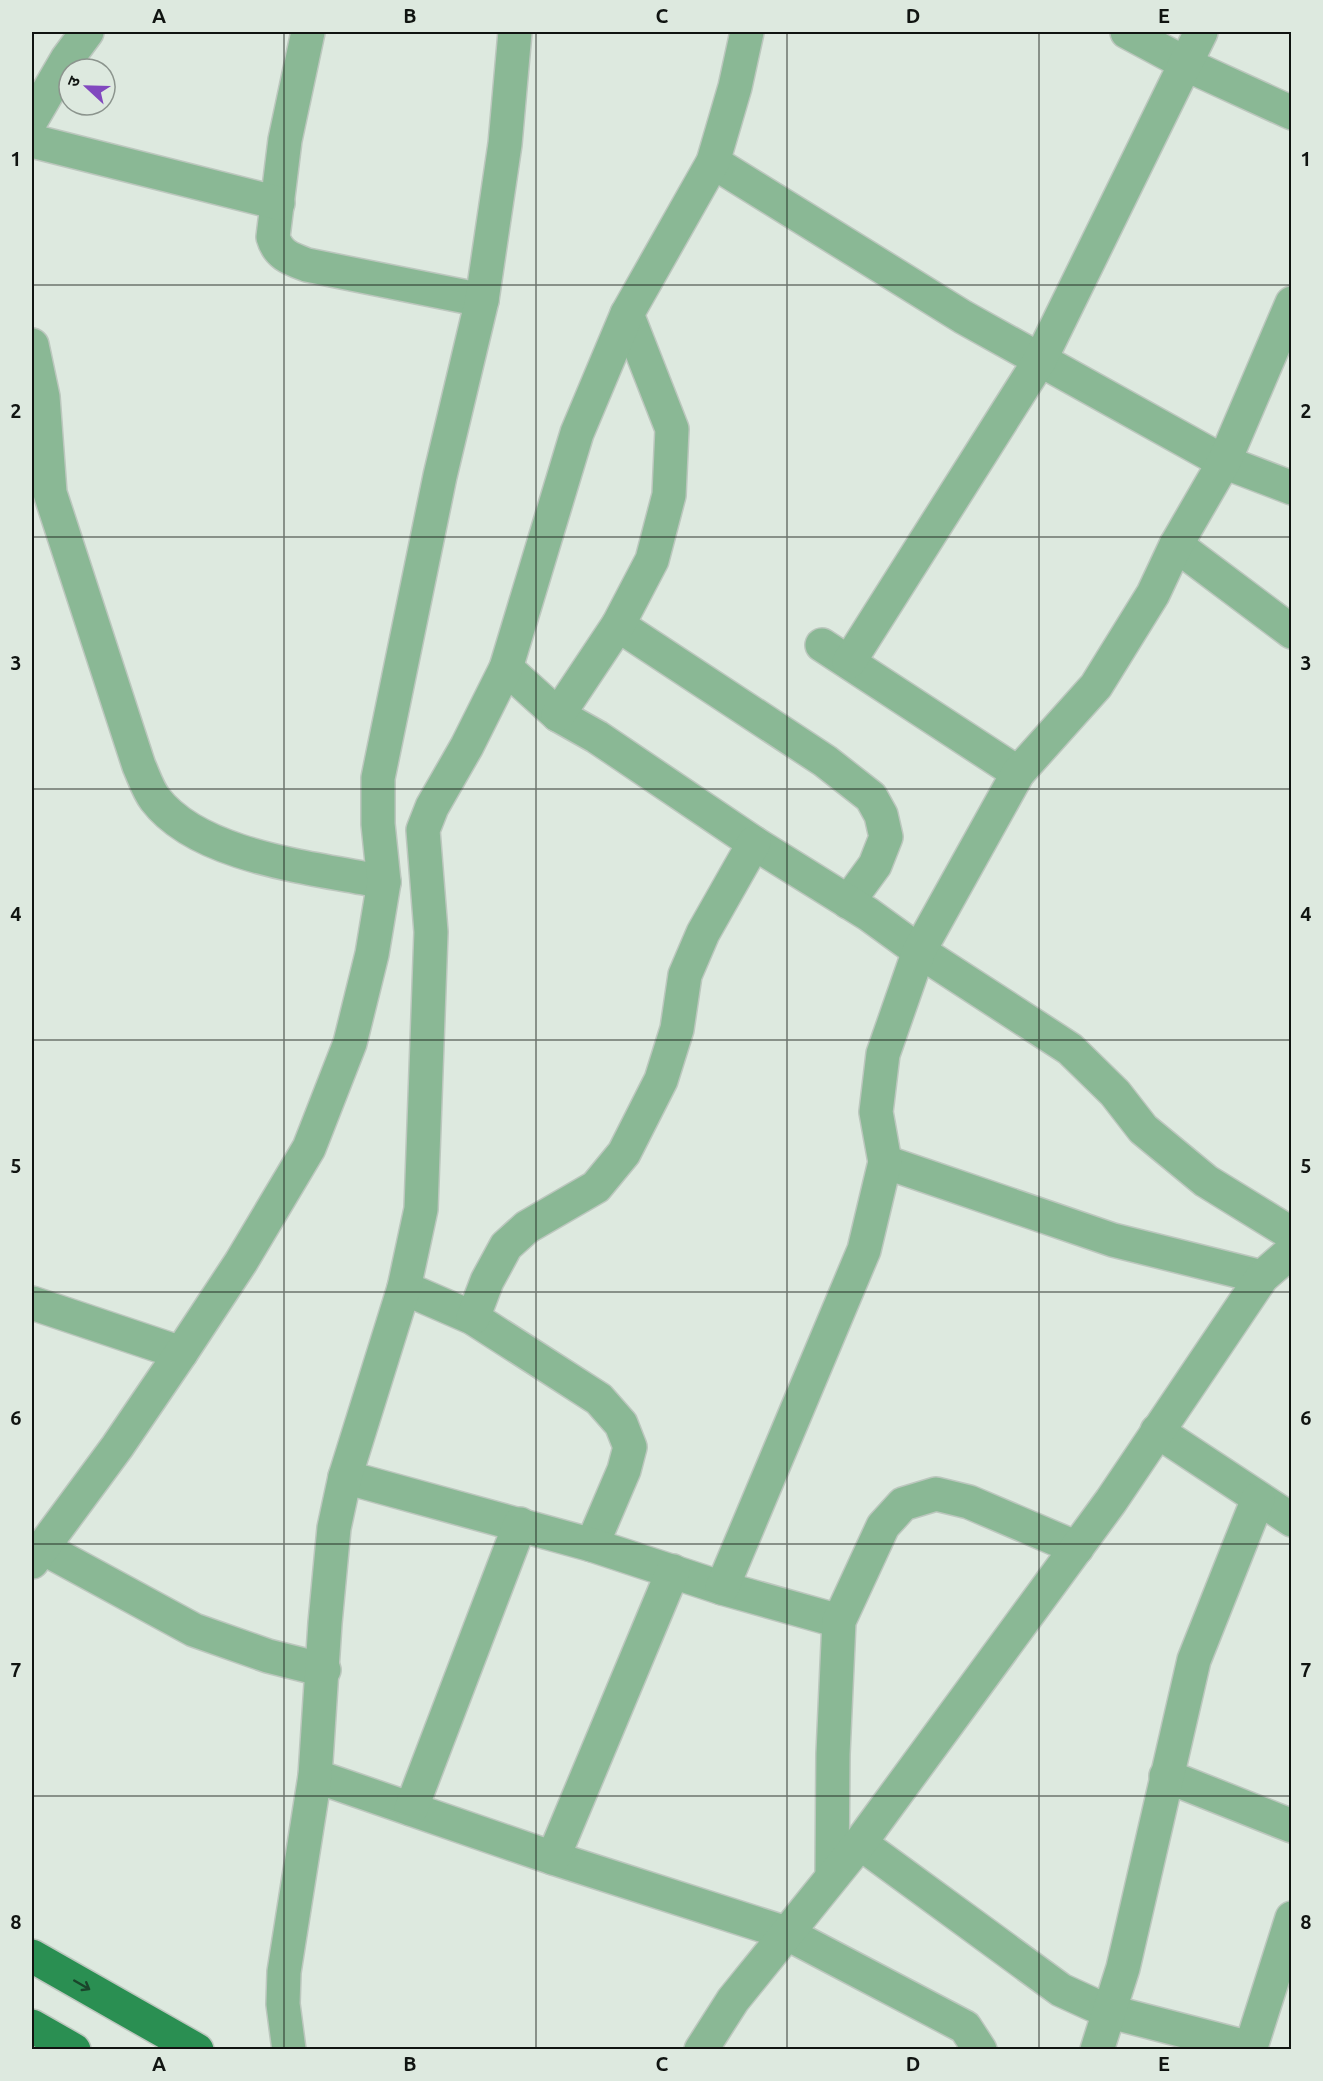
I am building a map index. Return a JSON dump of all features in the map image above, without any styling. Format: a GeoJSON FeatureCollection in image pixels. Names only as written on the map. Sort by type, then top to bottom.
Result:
{"type":"FeatureCollection","features":[{"type":"Feature","properties":{"kind":"main road"},"geometry":{"type":"LineString","coordinates":[[32,1956],[197,2049]]}},
{"type":"Feature","properties":{"kind":"main road"},"geometry":{"type":"LineString","coordinates":[[32,2025],[74,2049]]}},
{"type":"Feature","properties":{"kind":"street"},"geometry":{"type":"LineString","coordinates":[[32,119],[67,59],[87,32]]}},
{"type":"Feature","properties":{"kind":"street"},"geometry":{"type":"LineString","coordinates":[[308,32],[285,140],[273,237],[276,249],[286,257],[308,265],[482,300]]}},
{"type":"Feature","properties":{"kind":"street"},"geometry":{"type":"LineString","coordinates":[[324,1670],[268,1656],[194,1630],[37,1555],[181,1353],[241,1262],[309,1148],[350,1043],[372,954],[384,882],[378,824],[378,778],[440,476],[482,300],[505,144],[515,32]]}},
{"type":"Feature","properties":{"kind":"street"},"geometry":{"type":"LineString","coordinates":[[289,2049],[283,2004],[284,1972],[315,1776],[334,1528],[345,1477],[404,1288],[421,1209],[426,1129],[431,932],[423,830],[432,807],[467,746],[506,668],[577,433],[627,314],[713,162],[735,87],[747,32]]}},
{"type":"Feature","properties":{"kind":"street"},"geometry":{"type":"LineString","coordinates":[[1127,32],[1186,63],[1292,113]]}},
{"type":"Feature","properties":{"kind":"street"},"geometry":{"type":"LineString","coordinates":[[849,663],[1040,360],[1201,32]]}},
{"type":"Feature","properties":{"kind":"street"},"geometry":{"type":"LineString","coordinates":[[32,141],[278,203]]}},
{"type":"Feature","properties":{"kind":"street"},"geometry":{"type":"LineString","coordinates":[[713,162],[963,317],[1224,462],[1292,488]]}},
{"type":"Feature","properties":{"kind":"street"},"geometry":{"type":"LineString","coordinates":[[722,1588],[864,1251],[885,1162],[876,1112],[883,1054],[918,951],[1018,772],[1096,686],[1154,594],[1176,545],[1224,462],[1292,303]]}},
{"type":"Feature","properties":{"kind":"street"},"geometry":{"type":"LineString","coordinates":[[558,715],[618,625],[652,560],[669,495],[672,429],[627,314]]}},
{"type":"Feature","properties":{"kind":"street"},"geometry":{"type":"LineString","coordinates":[[32,345],[43,397],[41,495],[139,766],[155,799],[192,832],[248,854],[384,882]]}},
{"type":"Feature","properties":{"kind":"street"},"geometry":{"type":"LineString","coordinates":[[1176,545],[1292,632]]}},
{"type":"Feature","properties":{"kind":"street"},"geometry":{"type":"LineString","coordinates":[[618,625],[825,761],[871,797],[881,815],[886,837],[875,865],[848,902]]}},
{"type":"Feature","properties":{"kind":"street"},"geometry":{"type":"LineString","coordinates":[[822,645],[1018,772]]}},
{"type":"Feature","properties":{"kind":"street"},"geometry":{"type":"LineString","coordinates":[[506,668],[558,715],[597,737],[754,843],[848,902],[918,951],[1070,1049],[1115,1094],[1152,1136],[1206,1181],[1292,1234]]}},
{"type":"Feature","properties":{"kind":"street"},"geometry":{"type":"LineString","coordinates":[[378,824],[423,830]]}},
{"type":"Feature","properties":{"kind":"street"},"geometry":{"type":"LineString","coordinates":[[472,1318],[487,1281],[506,1246],[527,1227],[596,1187],[624,1153],[661,1080],[677,1029],[685,975],[703,933],[754,843]]}},
{"type":"Feature","properties":{"kind":"street"},"geometry":{"type":"LineString","coordinates":[[885,1162],[1113,1240],[1262,1277]]}},
{"type":"Feature","properties":{"kind":"street"},"geometry":{"type":"LineString","coordinates":[[701,2049],[733,2000],[860,1843],[1077,1548],[1262,1277],[1292,1251]]}},
{"type":"Feature","properties":{"kind":"street"},"geometry":{"type":"LineString","coordinates":[[404,1288],[472,1318],[599,1399],[621,1424],[630,1447],[624,1470],[592,1545]]}},
{"type":"Feature","properties":{"kind":"street"},"geometry":{"type":"LineString","coordinates":[[32,1303],[181,1353]]}},
{"type":"Feature","properties":{"kind":"street"},"geometry":{"type":"LineString","coordinates":[[1157,1431],[1292,1520]]}},
{"type":"Feature","properties":{"kind":"street"},"geometry":{"type":"LineString","coordinates":[[345,1477],[520,1524],[722,1588],[839,1621]]}},
{"type":"Feature","properties":{"kind":"street"},"geometry":{"type":"LineString","coordinates":[[832,1877],[833,1754],[839,1621],[883,1526],[903,1504],[936,1494],[969,1502],[1077,1548]]}},
{"type":"Feature","properties":{"kind":"street"},"geometry":{"type":"LineString","coordinates":[[1097,2049],[1107,2011],[1123,1968],[1194,1660],[1257,1499]]}},
{"type":"Feature","properties":{"kind":"street"},"geometry":{"type":"LineString","coordinates":[[411,1809],[520,1524]]}},
{"type":"Feature","properties":{"kind":"street"},"geometry":{"type":"LineString","coordinates":[[553,1858],[673,1571]]}},
{"type":"Feature","properties":{"kind":"street"},"geometry":{"type":"LineString","coordinates":[[315,1776],[553,1858],[786,1933],[964,2027],[980,2049]]}},
{"type":"Feature","properties":{"kind":"street"},"geometry":{"type":"LineString","coordinates":[[1166,1776],[1292,1826]]}},
{"type":"Feature","properties":{"kind":"street"},"geometry":{"type":"LineString","coordinates":[[860,1843],[1060,1990],[1107,2011],[1250,2049],[1292,1918]]}}]}
